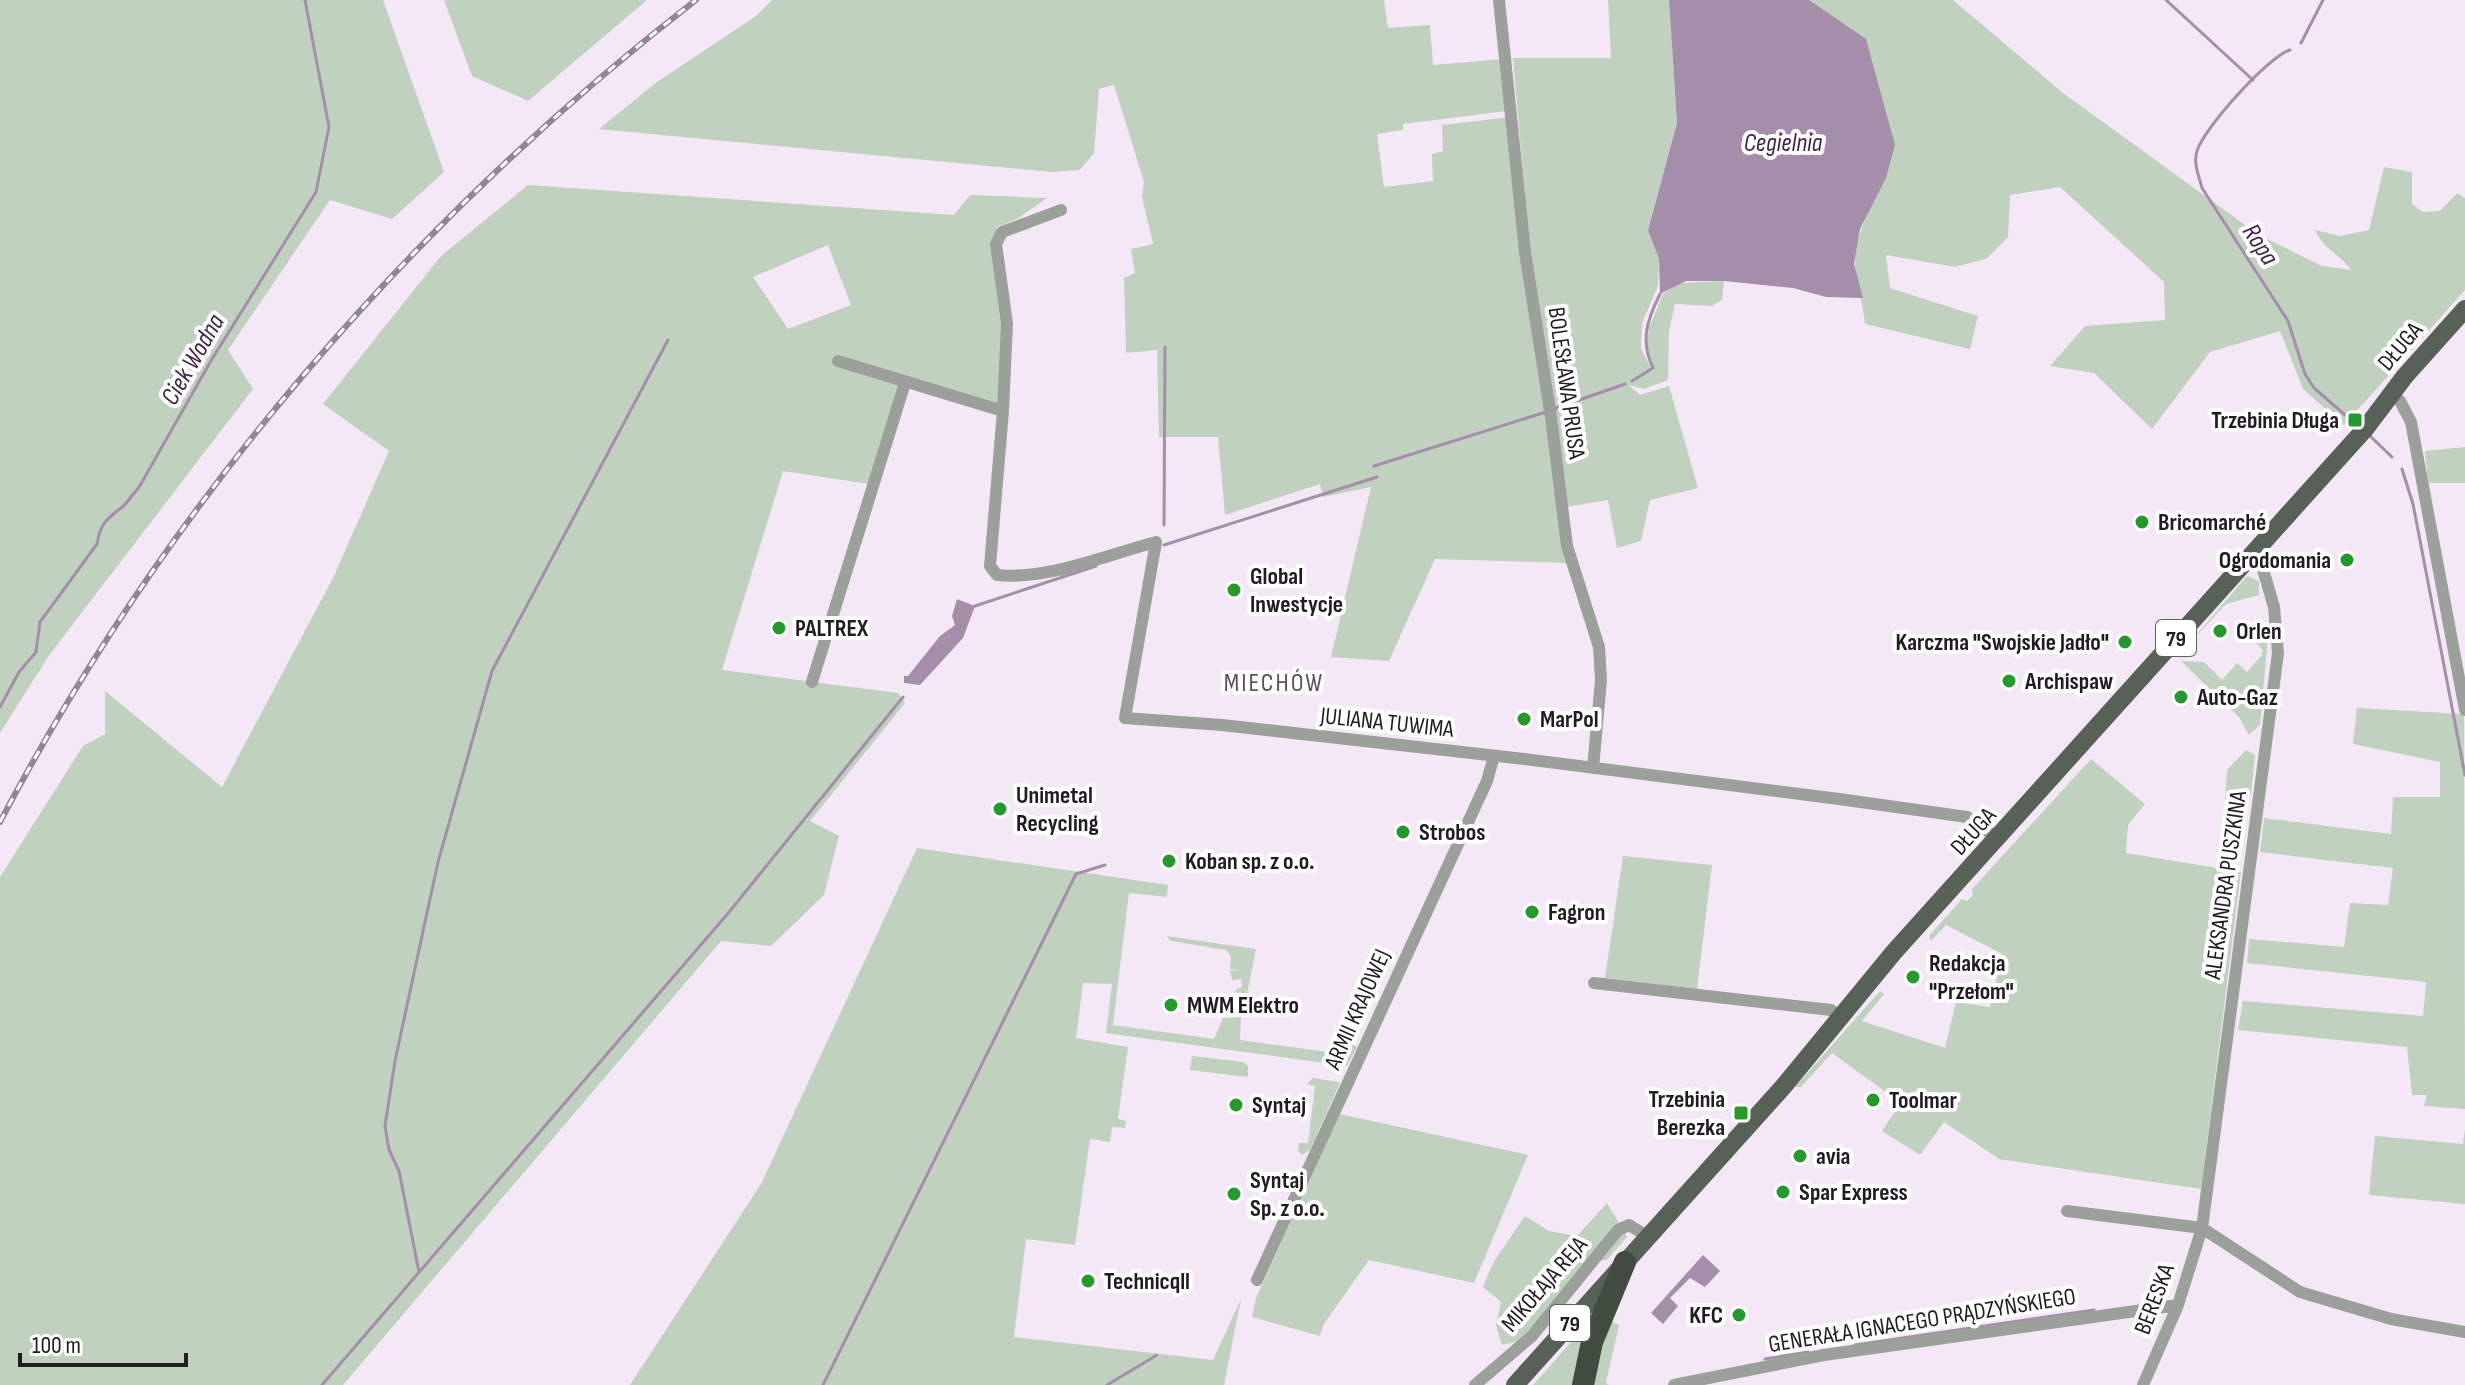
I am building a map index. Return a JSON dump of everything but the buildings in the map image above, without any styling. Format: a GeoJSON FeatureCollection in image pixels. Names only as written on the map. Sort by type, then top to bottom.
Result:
{"type":"FeatureCollection","features":[{"type":"Feature","properties":{"kind":"highway"},"geometry":{"type":"LineString","coordinates":[[1583,1385],[1592,1342],[1625,1262]]}},
{"type":"Feature","properties":{"kind":"main road","name":"DŁUGA"},"geometry":{"type":"LineString","coordinates":[[1515,1385],[1775,1096],[1894,952],[1999,839],[2372,421],[2465,309]]}},
{"type":"Feature","properties":{"kind":"street","name":"BOLESŁAWA PRUSA"},"geometry":{"type":"LineString","coordinates":[[1499,0],[1525,252],[1548,395],[1567,546],[1599,647],[1601,680],[1593,768]]}},
{"type":"Feature","properties":{"kind":"street","name":"JULIANA TUWIMA"},"geometry":{"type":"LineString","coordinates":[[1061,210],[1002,232],[996,244],[1007,323],[990,566],[997,575],[1011,577],[1156,542],[1125,718],[1222,725],[1494,756],[1953,815],[1976,821],[1999,839]]}},
{"type":"Feature","properties":{"kind":"street"},"geometry":{"type":"LineString","coordinates":[[838,361],[1003,411]]}},
{"type":"Feature","properties":{"kind":"street"},"geometry":{"type":"LineString","coordinates":[[812,682],[905,383]]}},
{"type":"Feature","properties":{"kind":"street"},"geometry":{"type":"LineString","coordinates":[[2392,394],[2400,401],[2411,422],[2465,710]]}},
{"type":"Feature","properties":{"kind":"street","name":"ALEKSANDRA PUSZKINA"},"geometry":{"type":"LineString","coordinates":[[2202,1228],[2278,653],[2274,607],[2262,566],[2251,553]]}},
{"type":"Feature","properties":{"kind":"street","name":"ARMII KRAJOWEJ"},"geometry":{"type":"LineString","coordinates":[[1257,1280],[1480,796],[1494,756]]}},
{"type":"Feature","properties":{"kind":"street"},"geometry":{"type":"LineString","coordinates":[[1594,983],[1831,1010],[1841,1017]]}},
{"type":"Feature","properties":{"kind":"street"},"geometry":{"type":"LineString","coordinates":[[2067,1211],[2202,1228],[2300,1292],[2391,1319],[2465,1332]]}},
{"type":"Feature","properties":{"kind":"street","name":"MIKOŁAJA REJA"},"geometry":{"type":"LineString","coordinates":[[1475,1385],[1532,1336],[1618,1230],[1629,1225],[1647,1236]]}},
{"type":"Feature","properties":{"kind":"street","name":"BERESKA"},"geometry":{"type":"LineString","coordinates":[[2143,1385],[2178,1305],[2202,1228]]}},
{"type":"Feature","properties":{"kind":"street","name":"GENERAŁA IGNACEGO PRĄDZYŃSKIEGO"},"geometry":{"type":"LineString","coordinates":[[1674,1385],[1824,1355],[2178,1305]]}},
{"type":"Feature","properties":{"kind":"green space"},"geometry":{"type":"Polygon","coordinates":[[[0,0],[383,0],[444,172],[392,219],[330,200],[228,350],[253,389],[50,654],[0,733],[0,0]]]}},
{"type":"Feature","properties":{"kind":"green space"},"geometry":{"type":"Polygon","coordinates":[[[444,0],[647,0],[528,101],[472,76],[444,0]]]}},
{"type":"Feature","properties":{"kind":"green space"},"geometry":{"type":"Polygon","coordinates":[[[772,0],[1384,0],[1388,28],[1430,25],[1433,65],[1502,59],[1506,111],[1403,124],[1403,130],[1377,134],[1384,187],[1433,181],[1432,154],[1443,151],[1442,125],[1510,117],[1527,218],[1513,58],[1611,58],[1608,0],[1669,0],[1677,123],[1648,229],[1659,259],[1658,286],[1642,323],[1641,349],[1654,373],[1646,348],[1649,328],[1663,294],[1679,283],[1724,281],[1722,300],[1712,306],[1675,304],[1669,331],[1668,380],[1644,389],[1629,385],[1640,395],[1669,386],[1698,488],[1650,500],[1641,541],[1617,548],[1608,500],[1566,507],[1567,563],[1435,559],[1389,661],[1331,657],[1371,487],[1323,497],[1320,484],[1225,515],[1218,437],[1159,437],[1157,350],[1126,353],[1124,278],[1135,273],[1131,249],[1153,244],[1142,197],[1144,182],[1114,85],[1099,89],[1094,153],[1080,170],[1052,172],[599,129],[657,82],[756,16],[772,0]]]}},
{"type":"Feature","properties":{"kind":"green space"},"geometry":{"type":"Polygon","coordinates":[[[1809,0],[1953,0],[2063,93],[2259,235],[2322,266],[2351,270],[2322,242],[2315,230],[2340,236],[2369,230],[2384,167],[2412,172],[2412,204],[2423,212],[2440,211],[2457,193],[2465,198],[2465,290],[2344,425],[2303,389],[2280,331],[2210,352],[2152,429],[2094,373],[2050,366],[2085,326],[2165,320],[2164,282],[2060,187],[2010,195],[2008,237],[1986,259],[1955,267],[1886,255],[1890,288],[1978,316],[1970,349],[1865,324],[1856,276],[1856,251],[1866,218],[1886,178],[1809,0]]]}},
{"type":"Feature","properties":{"kind":"green space"},"geometry":{"type":"Polygon","coordinates":[[[528,185],[954,215],[970,195],[1047,198],[1017,219],[997,227],[993,245],[1003,321],[999,404],[904,377],[869,484],[783,471],[722,670],[898,693],[905,703],[810,821],[839,836],[824,895],[771,946],[721,941],[343,1385],[0,1385],[0,877],[83,746],[105,734],[105,691],[222,787],[334,576],[389,451],[323,404],[441,256],[528,185]],[[828,245],[753,277],[788,329],[851,305],[828,245]]]}},
{"type":"Feature","properties":{"kind":"green space"},"geometry":{"type":"Polygon","coordinates":[[[2465,447],[2465,483],[2428,483],[2425,451],[2465,447]]]}},
{"type":"Feature","properties":{"kind":"green space"},"geometry":{"type":"Polygon","coordinates":[[[2247,576],[2259,581],[2259,595],[2226,604],[2186,647],[2247,576]]]}},
{"type":"Feature","properties":{"kind":"green space"},"geometry":{"type":"Polygon","coordinates":[[[2260,621],[2269,626],[2260,725],[2249,735],[2239,717],[2181,661],[2204,662],[2222,680],[2237,663],[2247,672],[2262,655],[2263,650],[2248,635],[2260,621]]]}},
{"type":"Feature","properties":{"kind":"green space"},"geometry":{"type":"Polygon","coordinates":[[[2357,708],[2464,714],[2465,1109],[2424,1106],[2427,1095],[2412,1095],[2407,1047],[2238,1030],[2243,1001],[2423,1016],[2426,982],[2247,963],[2249,939],[2344,947],[2350,903],[2388,905],[2393,868],[2260,852],[2264,818],[2391,834],[2393,797],[2440,797],[2440,762],[2353,744],[2357,708]]]}},
{"type":"Feature","properties":{"kind":"green space"},"geometry":{"type":"Polygon","coordinates":[[[2246,750],[2255,755],[2251,794],[2246,798],[2225,800],[2227,770],[2246,750]]]}},
{"type":"Feature","properties":{"kind":"green space"},"geometry":{"type":"Polygon","coordinates":[[[2091,759],[2145,804],[2128,825],[2126,853],[2241,872],[2201,1189],[1999,1159],[1944,1122],[1920,1155],[1882,1131],[1901,1103],[1832,1053],[1801,1087],[1795,1087],[1880,991],[1884,994],[1862,1021],[1945,1048],[1956,1002],[1990,1007],[2002,954],[1946,925],[1931,941],[1929,936],[1962,899],[1967,901],[1973,895],[1972,889],[2091,759]]]}},
{"type":"Feature","properties":{"kind":"green space"},"geometry":{"type":"Polygon","coordinates":[[[917,848],[1168,885],[1167,897],[1129,893],[1113,1025],[1214,1039],[1223,1018],[1241,1017],[1240,1040],[1335,1053],[1339,1030],[1347,1025],[1341,1039],[1357,1047],[1347,1066],[1106,1033],[1112,984],[1083,983],[1076,1038],[1128,1047],[1118,1119],[1126,1121],[1125,1128],[1112,1127],[1110,1142],[1090,1139],[1075,1245],[1026,1239],[1014,1337],[1213,1360],[1241,1299],[1224,1385],[630,1385],[761,1184],[917,848]]]}},
{"type":"Feature","properties":{"kind":"green space"},"geometry":{"type":"Polygon","coordinates":[[[1623,856],[1712,865],[1697,989],[1605,978],[1623,856]]]}},
{"type":"Feature","properties":{"kind":"green space"},"geometry":{"type":"Polygon","coordinates":[[[1166,936],[1256,949],[1246,999],[1248,1004],[1241,998],[1241,992],[1238,994],[1235,990],[1242,987],[1241,979],[1232,980],[1230,971],[1239,970],[1230,969],[1231,956],[1226,950],[1171,941],[1166,936]]]}},
{"type":"Feature","properties":{"kind":"green space"},"geometry":{"type":"Polygon","coordinates":[[[1192,1056],[1243,1062],[1248,1066],[1248,1077],[1190,1070],[1192,1056]]]}},
{"type":"Feature","properties":{"kind":"green space"},"geometry":{"type":"Polygon","coordinates":[[[1313,1078],[1339,1082],[1339,1085],[1310,1150],[1302,1155],[1298,1151],[1299,1143],[1308,1143],[1315,1086],[1307,1084],[1313,1078]]]}},
{"type":"Feature","properties":{"kind":"green space"},"geometry":{"type":"Polygon","coordinates":[[[1340,1114],[1528,1155],[1474,1283],[1369,1260],[1324,1324],[1320,1336],[1252,1317],[1256,1298],[1340,1114]]]}},
{"type":"Feature","properties":{"kind":"green space"},"geometry":{"type":"Polygon","coordinates":[[[2465,1129],[2465,1204],[2369,1195],[2375,1136],[2463,1144],[2465,1129]]]}},
{"type":"Feature","properties":{"kind":"green space"},"geometry":{"type":"Polygon","coordinates":[[[1607,1203],[1627,1237],[1607,1260],[1587,1261],[1523,1340],[1502,1345],[1496,1325],[1501,1302],[1483,1287],[1493,1263],[1525,1216],[1549,1231],[1577,1236],[1607,1203]]]}},
{"type":"Feature","properties":{"kind":"green space"},"geometry":{"type":"Polygon","coordinates":[[[1596,1314],[1577,1385],[1533,1385],[1596,1314]]]}},
{"type":"Feature","properties":{"kind":"green space"},"geometry":{"type":"Polygon","coordinates":[[[1610,1321],[1619,1325],[1606,1383],[1609,1385],[1589,1385],[1610,1321]]]}},
{"type":"Feature","properties":{"kind":"water","name":"Cegielnia"},"geometry":{"type":"Polygon","coordinates":[[[1669,0],[1809,0],[1866,39],[1895,145],[1886,178],[1860,229],[1854,264],[1863,298],[1826,297],[1793,288],[1724,281],[1686,281],[1660,294],[1659,259],[1648,230],[1677,123],[1669,0]]]}},
{"type":"Feature","properties":{"kind":"water"},"geometry":{"type":"Polygon","coordinates":[[[957,599],[975,606],[963,638],[920,685],[904,683],[904,676],[908,676],[940,636],[955,625],[952,616],[957,599]]]}},
{"type":"Feature","properties":{"kind":"water"},"geometry":{"type":"Polygon","coordinates":[[[1703,1255],[1720,1271],[1705,1287],[1690,1278],[1670,1298],[1678,1306],[1663,1324],[1651,1313],[1703,1255]]]}},
{"type":"Feature","properties":{"kind":"waterway","name":"Ciek Wodna"},"geometry":{"type":"LineString","coordinates":[[0,707],[19,672],[36,652],[40,622],[97,544],[104,523],[138,489],[212,359],[316,192],[329,127],[305,0]]}},
{"type":"Feature","properties":{"kind":"waterway"},"geometry":{"type":"LineString","coordinates":[[2166,0],[2253,80]]}},
{"type":"Feature","properties":{"kind":"waterway","name":"Ropa"},"geometry":{"type":"LineString","coordinates":[[2301,43],[2323,0]]}},
{"type":"Feature","properties":{"kind":"waterway","name":"Ropa"},"geometry":{"type":"LineString","coordinates":[[2290,50],[2267,65],[2211,127],[2197,151],[2197,170],[2202,188],[2288,321],[2305,374],[2314,388],[2359,427]]}},
{"type":"Feature","properties":{"kind":"waterway"},"geometry":{"type":"LineString","coordinates":[[1632,381],[1653,368],[1646,340],[1660,294]]}},
{"type":"Feature","properties":{"kind":"waterway"},"geometry":{"type":"LineString","coordinates":[[419,1272],[399,1171],[389,1150],[385,1126],[395,1061],[438,862],[492,671],[668,340]]}},
{"type":"Feature","properties":{"kind":"waterway"},"geometry":{"type":"LineString","coordinates":[[1164,525],[1165,347]]}},
{"type":"Feature","properties":{"kind":"waterway"},"geometry":{"type":"LineString","coordinates":[[1553,409],[1625,384]]}},
{"type":"Feature","properties":{"kind":"waterway"},"geometry":{"type":"LineString","coordinates":[[1374,466],[1546,412]]}},
{"type":"Feature","properties":{"kind":"waterway","name":"Ropa"},"geometry":{"type":"LineString","coordinates":[[2368,434],[2392,457]]}},
{"type":"Feature","properties":{"kind":"waterway","name":"Ropa"},"geometry":{"type":"LineString","coordinates":[[2402,469],[2413,504],[2465,775]]}},
{"type":"Feature","properties":{"kind":"waterway"},"geometry":{"type":"LineString","coordinates":[[1164,545],[1377,477]]}},
{"type":"Feature","properties":{"kind":"waterway"},"geometry":{"type":"LineString","coordinates":[[975,606],[1096,566]]}},
{"type":"Feature","properties":{"kind":"waterway"},"geometry":{"type":"LineString","coordinates":[[322,1385],[730,911],[903,697]]}},
{"type":"Feature","properties":{"kind":"waterway"},"geometry":{"type":"LineString","coordinates":[[823,1385],[1076,874],[1105,865]]}},
{"type":"Feature","properties":{"kind":"waterway"},"geometry":{"type":"LineString","coordinates":[[1855,1345],[2094,1310]]}},
{"type":"Feature","properties":{"kind":"waterway"},"geometry":{"type":"LineString","coordinates":[[1765,1359],[1808,1352]]}},
{"type":"Feature","properties":{"kind":"waterway"},"geometry":{"type":"LineString","coordinates":[[1107,1385],[1157,1355]]}},
{"type":"Feature","properties":{"kind":"railway"},"geometry":{"type":"LineString","coordinates":[[0,822],[66,704],[140,590],[219,480],[304,374],[395,273],[491,177],[591,86],[696,0]]}},
{"type":"Feature","properties":{"kind":"place","name":"Trzebinia Długa"},"geometry":{"type":"Point","coordinates":[2355,420]}},
{"type":"Feature","properties":{"kind":"place","name":"Bricomarché"},"geometry":{"type":"Point","coordinates":[2142,522]}},
{"type":"Feature","properties":{"kind":"place","name":"Ogrodomania"},"geometry":{"type":"Point","coordinates":[2347,560]}},
{"type":"Feature","properties":{"kind":"place","name":"Global Inwestycje"},"geometry":{"type":"Point","coordinates":[1234,590]}},
{"type":"Feature","properties":{"kind":"place","name":"PALTREX"},"geometry":{"type":"Point","coordinates":[779,628]}},
{"type":"Feature","properties":{"kind":"place","name":"Orlen"},"geometry":{"type":"Point","coordinates":[2220,631]}},
{"type":"Feature","properties":{"kind":"place","name":"Karczma \"Swojskie Jadło\""},"geometry":{"type":"Point","coordinates":[2125,642]}},
{"type":"Feature","properties":{"kind":"place","name":"Archispaw"},"geometry":{"type":"Point","coordinates":[2009,681]}},
{"type":"Feature","properties":{"kind":"place","name":"Auto-Gaz"},"geometry":{"type":"Point","coordinates":[2181,697]}},
{"type":"Feature","properties":{"kind":"place","name":"MarPol"},"geometry":{"type":"Point","coordinates":[1524,719]}},
{"type":"Feature","properties":{"kind":"place","name":"Unimetal Recycling"},"geometry":{"type":"Point","coordinates":[1000,809]}},
{"type":"Feature","properties":{"kind":"place","name":"Strobos"},"geometry":{"type":"Point","coordinates":[1403,832]}},
{"type":"Feature","properties":{"kind":"place","name":"Koban sp. z o.o."},"geometry":{"type":"Point","coordinates":[1169,861]}},
{"type":"Feature","properties":{"kind":"place","name":"Fagron"},"geometry":{"type":"Point","coordinates":[1532,912]}},
{"type":"Feature","properties":{"kind":"place","name":"Redakcja \"Przełom\""},"geometry":{"type":"Point","coordinates":[1913,977]}},
{"type":"Feature","properties":{"kind":"place","name":"MWM Elektro"},"geometry":{"type":"Point","coordinates":[1171,1005]}},
{"type":"Feature","properties":{"kind":"place","name":"Toolmar"},"geometry":{"type":"Point","coordinates":[1873,1100]}},
{"type":"Feature","properties":{"kind":"place","name":"Syntaj"},"geometry":{"type":"Point","coordinates":[1236,1105]}},
{"type":"Feature","properties":{"kind":"place","name":"Trzebinia Berezka"},"geometry":{"type":"Point","coordinates":[1741,1113]}},
{"type":"Feature","properties":{"kind":"place","name":"avia"},"geometry":{"type":"Point","coordinates":[1800,1156]}},
{"type":"Feature","properties":{"kind":"place","name":"Spar Express"},"geometry":{"type":"Point","coordinates":[1783,1192]}},
{"type":"Feature","properties":{"kind":"place","name":"Syntaj Sp. z o.o."},"geometry":{"type":"Point","coordinates":[1234,1194]}},
{"type":"Feature","properties":{"kind":"place","name":"Technicqll"},"geometry":{"type":"Point","coordinates":[1088,1281]}},
{"type":"Feature","properties":{"kind":"place","name":"KFC"},"geometry":{"type":"Point","coordinates":[1739,1315]}},
{"type":"Feature","properties":{"kind":"district","name":"MIECHÓW"},"geometry":{"type":"Point","coordinates":[1274,682]}}]}
